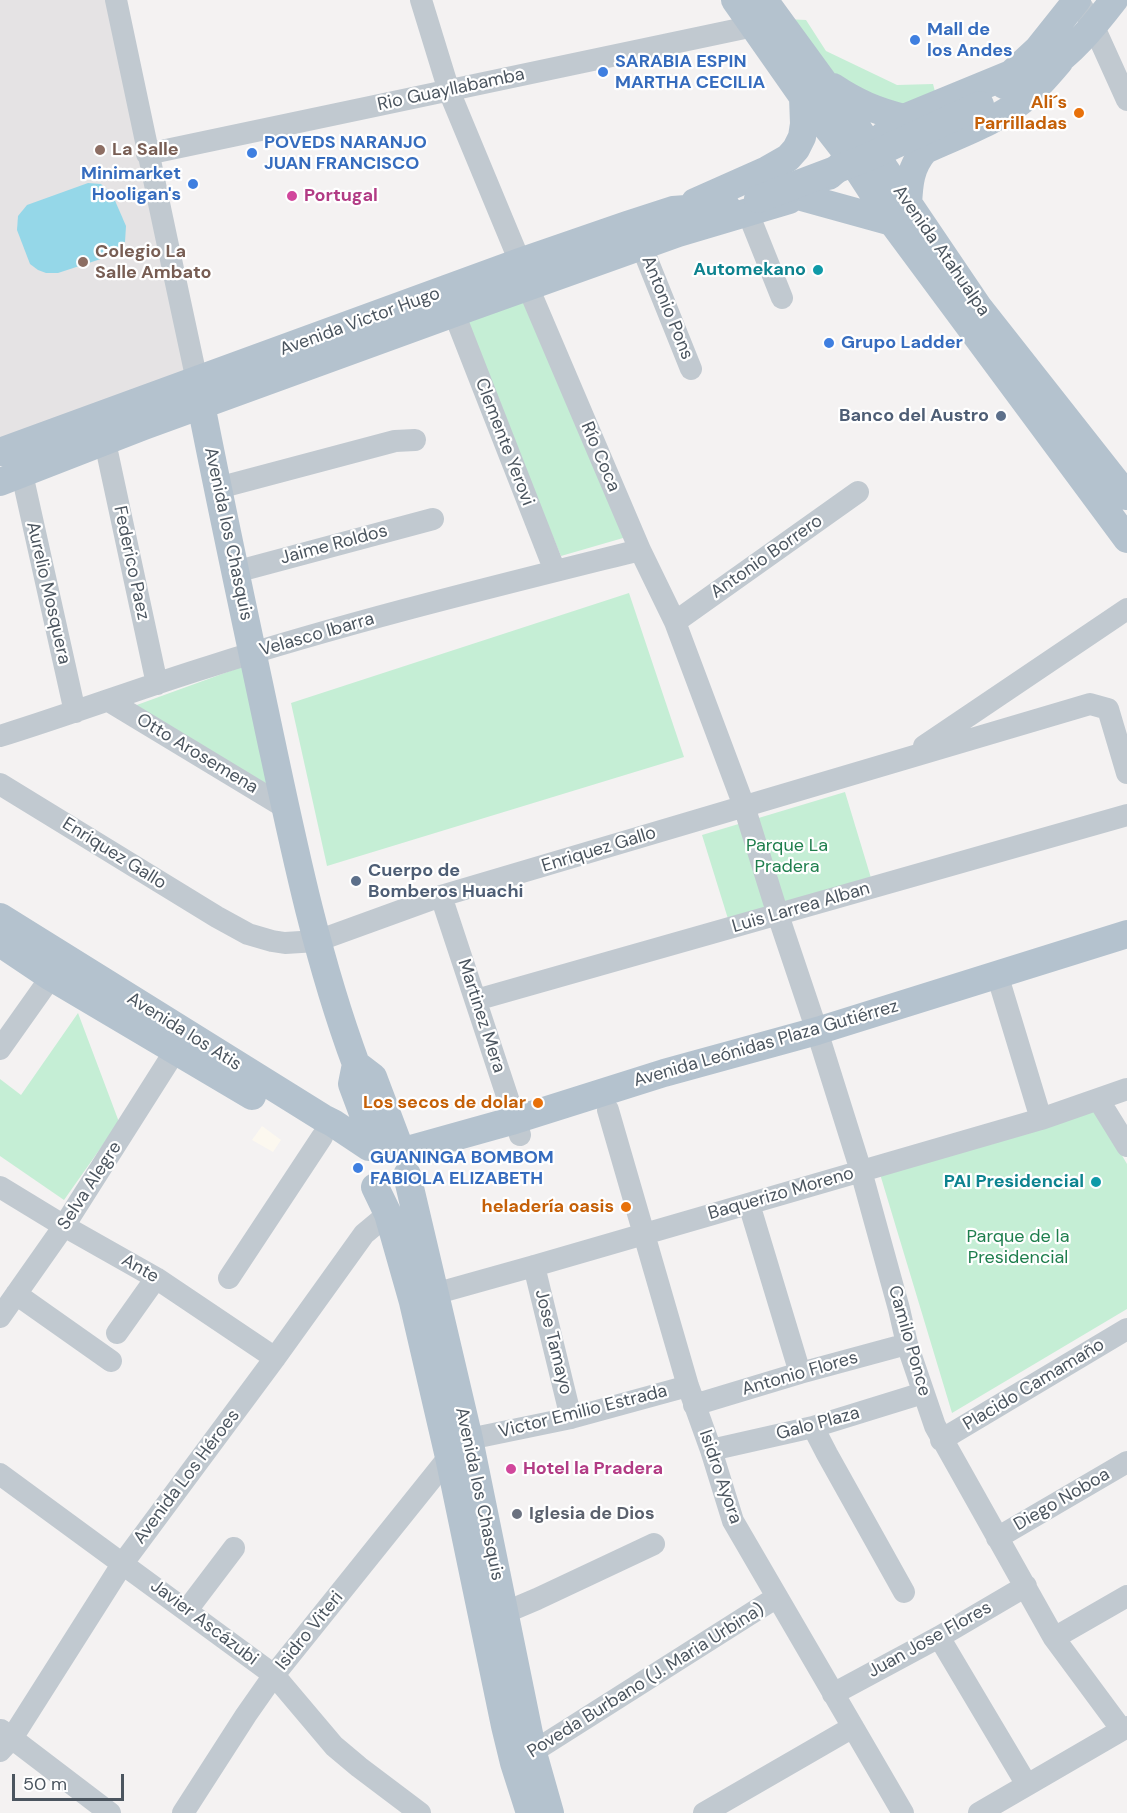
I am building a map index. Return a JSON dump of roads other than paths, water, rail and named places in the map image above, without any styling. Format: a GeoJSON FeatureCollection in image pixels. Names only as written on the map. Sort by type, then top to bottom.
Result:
{"type":"FeatureCollection","features":[{"type":"Feature","properties":{"kind":"main road","name":"Avenida Atahualpa"},"geometry":{"type":"LineString","coordinates":[[735,0],[759,13],[860,152],[900,214],[1127,539]]}},
{"type":"Feature","properties":{"kind":"main road","name":"Avenida Victor Hugo"},"geometry":{"type":"LineString","coordinates":[[743,206],[864,159],[996,92],[1038,49],[1077,0]]}},
{"type":"Feature","properties":{"kind":"main road","name":"Avenida Victor Hugo"},"geometry":{"type":"LineString","coordinates":[[925,150],[994,118],[1022,101],[1094,27],[1114,0]]}},
{"type":"Feature","properties":{"kind":"main road","name":"Avenida Victor Hugo"},"geometry":{"type":"LineString","coordinates":[[11,478],[105,442],[199,393],[524,275],[677,221],[743,206],[794,198],[832,174],[892,126],[910,115],[996,92],[1014,90],[1059,62]]}},
{"type":"Feature","properties":{"kind":"main road"},"geometry":{"type":"LineString","coordinates":[[677,221],[788,158],[796,149],[802,136],[812,88],[850,98],[871,108],[910,115],[910,132],[918,146],[925,150],[917,159],[912,170],[900,214],[794,198],[783,176],[767,170]]}},
{"type":"Feature","properties":{"kind":"main road","name":"Avenida Atahualpa"},"geometry":{"type":"LineString","coordinates":[[900,214],[980,308],[1127,496]]}},
{"type":"Feature","properties":{"kind":"main road","name":"Avenida Victor Hugo"},"geometry":{"type":"LineString","coordinates":[[0,452],[199,393],[454,313],[524,275],[642,247],[677,221]]}},
{"type":"Feature","properties":{"kind":"main road","name":"Avenida los Chasquis"},"geometry":{"type":"LineString","coordinates":[[199,393],[252,654],[317,941],[356,1064],[352,1084],[359,1105],[389,1155]]}},
{"type":"Feature","properties":{"kind":"main road","name":"Avenida los Atis"},"geometry":{"type":"LineString","coordinates":[[0,916],[292,1099],[328,1130]]}},
{"type":"Feature","properties":{"kind":"main road","name":"Avenida Leónidas Plaza Gutiérrez"},"geometry":{"type":"LineString","coordinates":[[517,1127],[664,1073],[819,1039],[1000,983],[1127,934]]}},
{"type":"Feature","properties":{"kind":"main road","name":"Avenida los Atis"},"geometry":{"type":"LineString","coordinates":[[0,943],[51,977],[175,1052],[328,1130],[389,1155]]}},
{"type":"Feature","properties":{"kind":"main road","name":"Avenida Leónidas Plaza Gutiérrez"},"geometry":{"type":"LineString","coordinates":[[1000,983],[1127,955]]}},
{"type":"Feature","properties":{"kind":"main road","name":"Avenida Leónidas Plaza Gutiérrez"},"geometry":{"type":"LineString","coordinates":[[375,1187],[384,1189],[401,1182],[389,1155],[608,1110],[772,1060],[819,1039]]}},
{"type":"Feature","properties":{"kind":"main road","name":"Avenida los Chasquis"},"geometry":{"type":"LineString","coordinates":[[356,1064],[373,1077],[389,1155],[434,1294],[459,1448],[524,1758],[550,1813]]}},
{"type":"Feature","properties":{"kind":"main road"},"geometry":{"type":"LineString","coordinates":[[328,1130],[351,1116],[359,1105]]}},
{"type":"Feature","properties":{"kind":"main road","name":"Avenida los Chasquis"},"geometry":{"type":"LineString","coordinates":[[375,1187],[378,1222],[396,1244],[459,1448],[504,1612],[530,1813]]}},
{"type":"Feature","properties":{"kind":"street","name":"Avenida los Chasquis"},"geometry":{"type":"LineString","coordinates":[[116,0],[199,393]]}},
{"type":"Feature","properties":{"kind":"street","name":"Río Coca"},"geometry":{"type":"LineString","coordinates":[[421,0],[449,91],[524,275],[640,550],[675,622],[744,806],[778,915]]}},
{"type":"Feature","properties":{"kind":"street"},"geometry":{"type":"LineString","coordinates":[[1077,0],[1094,27],[1127,100]]}},
{"type":"Feature","properties":{"kind":"street","name":"Rio Guayllabamba"},"geometry":{"type":"LineString","coordinates":[[147,154],[449,91],[759,13]]}},
{"type":"Feature","properties":{"kind":"street"},"geometry":{"type":"LineString","coordinates":[[743,206],[782,298]]}},
{"type":"Feature","properties":{"kind":"street","name":"Antonio Pons"},"geometry":{"type":"LineString","coordinates":[[642,247],[691,369]]}},
{"type":"Feature","properties":{"kind":"street","name":"Clemente Yerovi"},"geometry":{"type":"LineString","coordinates":[[454,313],[555,571]]}},
{"type":"Feature","properties":{"kind":"street"},"geometry":{"type":"LineString","coordinates":[[218,488],[394,441],[416,440]]}},
{"type":"Feature","properties":{"kind":"street","name":"Federico Paez"},"geometry":{"type":"LineString","coordinates":[[105,442],[158,684]]}},
{"type":"Feature","properties":{"kind":"street","name":"Aurelio Mosquera"},"geometry":{"type":"LineString","coordinates":[[11,478],[75,712]]}},
{"type":"Feature","properties":{"kind":"street","name":"Antonio Borrero"},"geometry":{"type":"LineString","coordinates":[[675,622],[858,492]]}},
{"type":"Feature","properties":{"kind":"street","name":"Jaime Roldos"},"geometry":{"type":"LineString","coordinates":[[236,572],[433,519]]}},
{"type":"Feature","properties":{"kind":"street","name":"Velasco Ibarra"},"geometry":{"type":"LineString","coordinates":[[0,736],[252,654],[406,609],[640,550]]}},
{"type":"Feature","properties":{"kind":"street"},"geometry":{"type":"LineString","coordinates":[[905,759],[1127,609]]}},
{"type":"Feature","properties":{"kind":"street","name":"Otto Arosemena"},"geometry":{"type":"LineString","coordinates":[[109,701],[286,808]]}},
{"type":"Feature","properties":{"kind":"street","name":"Enriquez Gallo"},"geometry":{"type":"LineString","coordinates":[[0,783],[217,917],[248,934],[279,942],[317,941],[441,896],[1090,704],[1108,709],[1127,773]]}},
{"type":"Feature","properties":{"kind":"street","name":"Luis Larrea Alban"},"geometry":{"type":"LineString","coordinates":[[476,1000],[1127,815]]}},
{"type":"Feature","properties":{"kind":"street","name":"Martinez Mera"},"geometry":{"type":"LineString","coordinates":[[441,896],[517,1127]]}},
{"type":"Feature","properties":{"kind":"street","name":"Camilo Ponce"},"geometry":{"type":"LineString","coordinates":[[778,915],[861,1171],[907,1344],[941,1440],[1054,1638],[1125,1728]]}},
{"type":"Feature","properties":{"kind":"street"},"geometry":{"type":"LineString","coordinates":[[0,1049],[51,977]]}},
{"type":"Feature","properties":{"kind":"street"},"geometry":{"type":"LineString","coordinates":[[1000,983],[1041,1119]]}},
{"type":"Feature","properties":{"kind":"street","name":"Selva Alegre"},"geometry":{"type":"LineString","coordinates":[[0,1317],[64,1226],[175,1052]]}},
{"type":"Feature","properties":{"kind":"street","name":"Baquerizo Moreno"},"geometry":{"type":"LineString","coordinates":[[434,1294],[1041,1119],[1127,1089]]}},
{"type":"Feature","properties":{"kind":"street"},"geometry":{"type":"LineString","coordinates":[[1098,1099],[1127,1146]]}},
{"type":"Feature","properties":{"kind":"street","name":"Isidro Ayora"},"geometry":{"type":"LineString","coordinates":[[608,1110],[691,1396],[733,1521],[903,1813]]}},
{"type":"Feature","properties":{"kind":"street"},"geometry":{"type":"LineString","coordinates":[[229,1278],[328,1130]]}},
{"type":"Feature","properties":{"kind":"street","name":"Ante"},"geometry":{"type":"LineString","coordinates":[[0,1187],[156,1278],[275,1358]]}},
{"type":"Feature","properties":{"kind":"street"},"geometry":{"type":"LineString","coordinates":[[749,1204],[800,1373]]}},
{"type":"Feature","properties":{"kind":"street","name":"Avenida Los Héroes"},"geometry":{"type":"LineString","coordinates":[[4,1740],[123,1563],[378,1222]]}},
{"type":"Feature","properties":{"kind":"street","name":"Jose Tamayo"},"geometry":{"type":"LineString","coordinates":[[534,1266],[571,1418]]}},
{"type":"Feature","properties":{"kind":"street"},"geometry":{"type":"LineString","coordinates":[[117,1333],[156,1278]]}},
{"type":"Feature","properties":{"kind":"street"},"geometry":{"type":"LineString","coordinates":[[16,1294],[111,1361]]}},
{"type":"Feature","properties":{"kind":"street","name":"Placido Camamaño"},"geometry":{"type":"LineString","coordinates":[[941,1440],[1127,1329]]}},
{"type":"Feature","properties":{"kind":"street","name":"Antonio Flores"},"geometry":{"type":"LineString","coordinates":[[691,1396],[800,1373],[907,1344]]}},
{"type":"Feature","properties":{"kind":"street","name":"Galo Plaza"},"geometry":{"type":"LineString","coordinates":[[711,1450],[813,1427],[923,1394]]}},
{"type":"Feature","properties":{"kind":"street","name":"Victor Emilio Estrada"},"geometry":{"type":"LineString","coordinates":[[459,1448],[571,1418],[691,1396]]}},
{"type":"Feature","properties":{"kind":"street"},"geometry":{"type":"LineString","coordinates":[[813,1427],[904,1592]]}},
{"type":"Feature","properties":{"kind":"street","name":"Isidro Viteri"},"geometry":{"type":"LineString","coordinates":[[183,1813],[274,1675],[459,1448]]}},
{"type":"Feature","properties":{"kind":"street","name":"Diego Noboa"},"geometry":{"type":"LineString","coordinates":[[997,1538],[1127,1462]]}},
{"type":"Feature","properties":{"kind":"street","name":"Javier Ascázubi"},"geometry":{"type":"LineString","coordinates":[[0,1473],[274,1675],[334,1746],[420,1813]]}},
{"type":"Feature","properties":{"kind":"street"},"geometry":{"type":"LineString","coordinates":[[504,1612],[654,1544]]}},
{"type":"Feature","properties":{"kind":"street"},"geometry":{"type":"LineString","coordinates":[[187,1610],[234,1548]]}},
{"type":"Feature","properties":{"kind":"street","name":"Juan Jose Flores"},"geometry":{"type":"LineString","coordinates":[[833,1694],[939,1637],[1026,1586]]}},
{"type":"Feature","properties":{"kind":"street"},"geometry":{"type":"LineString","coordinates":[[1054,1638],[1127,1596]]}},
{"type":"Feature","properties":{"kind":"street","name":"Poveda Burbano (J. Maria Urbina)"},"geometry":{"type":"LineString","coordinates":[[524,1758],[777,1597]]}},
{"type":"Feature","properties":{"kind":"street"},"geometry":{"type":"LineString","coordinates":[[939,1637],[1027,1785]]}},
{"type":"Feature","properties":{"kind":"street"},"geometry":{"type":"LineString","coordinates":[[704,1813],[853,1727]]}},
{"type":"Feature","properties":{"kind":"street"},"geometry":{"type":"LineString","coordinates":[[979,1813],[1125,1728]]}},
{"type":"Feature","properties":{"kind":"street"},"geometry":{"type":"LineString","coordinates":[[4,1740],[110,1813]]}},
{"type":"Feature","properties":{"kind":"water"},"geometry":{"type":"Polygon","coordinates":[[[88,183],[101,184],[113,196],[126,226],[125,242],[113,255],[58,273],[38,270],[30,264],[17,230],[18,216],[27,205],[88,183]]]}},
{"type":"Feature","properties":{"kind":"place","name":"Mall de los Andes"},"geometry":{"type":"Point","coordinates":[915,40]}},
{"type":"Feature","properties":{"kind":"place","name":"SARABIA ESPIN MARTHA CECILIA"},"geometry":{"type":"Point","coordinates":[603,72]}},
{"type":"Feature","properties":{"kind":"place","name":"Ali´s Parrilladas"},"geometry":{"type":"Point","coordinates":[1079,113]}},
{"type":"Feature","properties":{"kind":"place","name":"La Salle"},"geometry":{"type":"Point","coordinates":[100,150]}},
{"type":"Feature","properties":{"kind":"place","name":"POVEDS NARANJO JUAN FRANCISCO"},"geometry":{"type":"Point","coordinates":[252,153]}},
{"type":"Feature","properties":{"kind":"place","name":"Minimarket Hooligan's"},"geometry":{"type":"Point","coordinates":[193,184]}},
{"type":"Feature","properties":{"kind":"place","name":"Portugal"},"geometry":{"type":"Point","coordinates":[292,196]}},
{"type":"Feature","properties":{"kind":"place","name":"Colegio La Salle Ambato"},"geometry":{"type":"Point","coordinates":[83,262]}},
{"type":"Feature","properties":{"kind":"place","name":"Automekano"},"geometry":{"type":"Point","coordinates":[818,270]}},
{"type":"Feature","properties":{"kind":"place","name":"Grupo Ladder"},"geometry":{"type":"Point","coordinates":[829,343]}},
{"type":"Feature","properties":{"kind":"place","name":"Banco del Austro"},"geometry":{"type":"Point","coordinates":[1001,416]}},
{"type":"Feature","properties":{"kind":"place","name":"Cuerpo de Bomberos Huachi"},"geometry":{"type":"Point","coordinates":[356,881]}},
{"type":"Feature","properties":{"kind":"place","name":"Los secos de dolar"},"geometry":{"type":"Point","coordinates":[538,1103]}},
{"type":"Feature","properties":{"kind":"place","name":"GUANINGA BOMBOM FABIOLA ELIZABETH"},"geometry":{"type":"Point","coordinates":[358,1168]}},
{"type":"Feature","properties":{"kind":"place","name":"PAI Presidencial"},"geometry":{"type":"Point","coordinates":[1096,1182]}},
{"type":"Feature","properties":{"kind":"place","name":"heladería oasis"},"geometry":{"type":"Point","coordinates":[626,1207]}},
{"type":"Feature","properties":{"kind":"place","name":"Hotel la Pradera"},"geometry":{"type":"Point","coordinates":[511,1469]}},
{"type":"Feature","properties":{"kind":"place","name":"Iglesia de Dios"},"geometry":{"type":"Point","coordinates":[517,1514]}},
{"type":"Feature","properties":{"kind":"park label","name":"Parque La Pradera"},"geometry":{"type":"Point","coordinates":[787,856]}},
{"type":"Feature","properties":{"kind":"park label","name":"Parque de la Presidencial"},"geometry":{"type":"Point","coordinates":[1018,1247]}}]}
